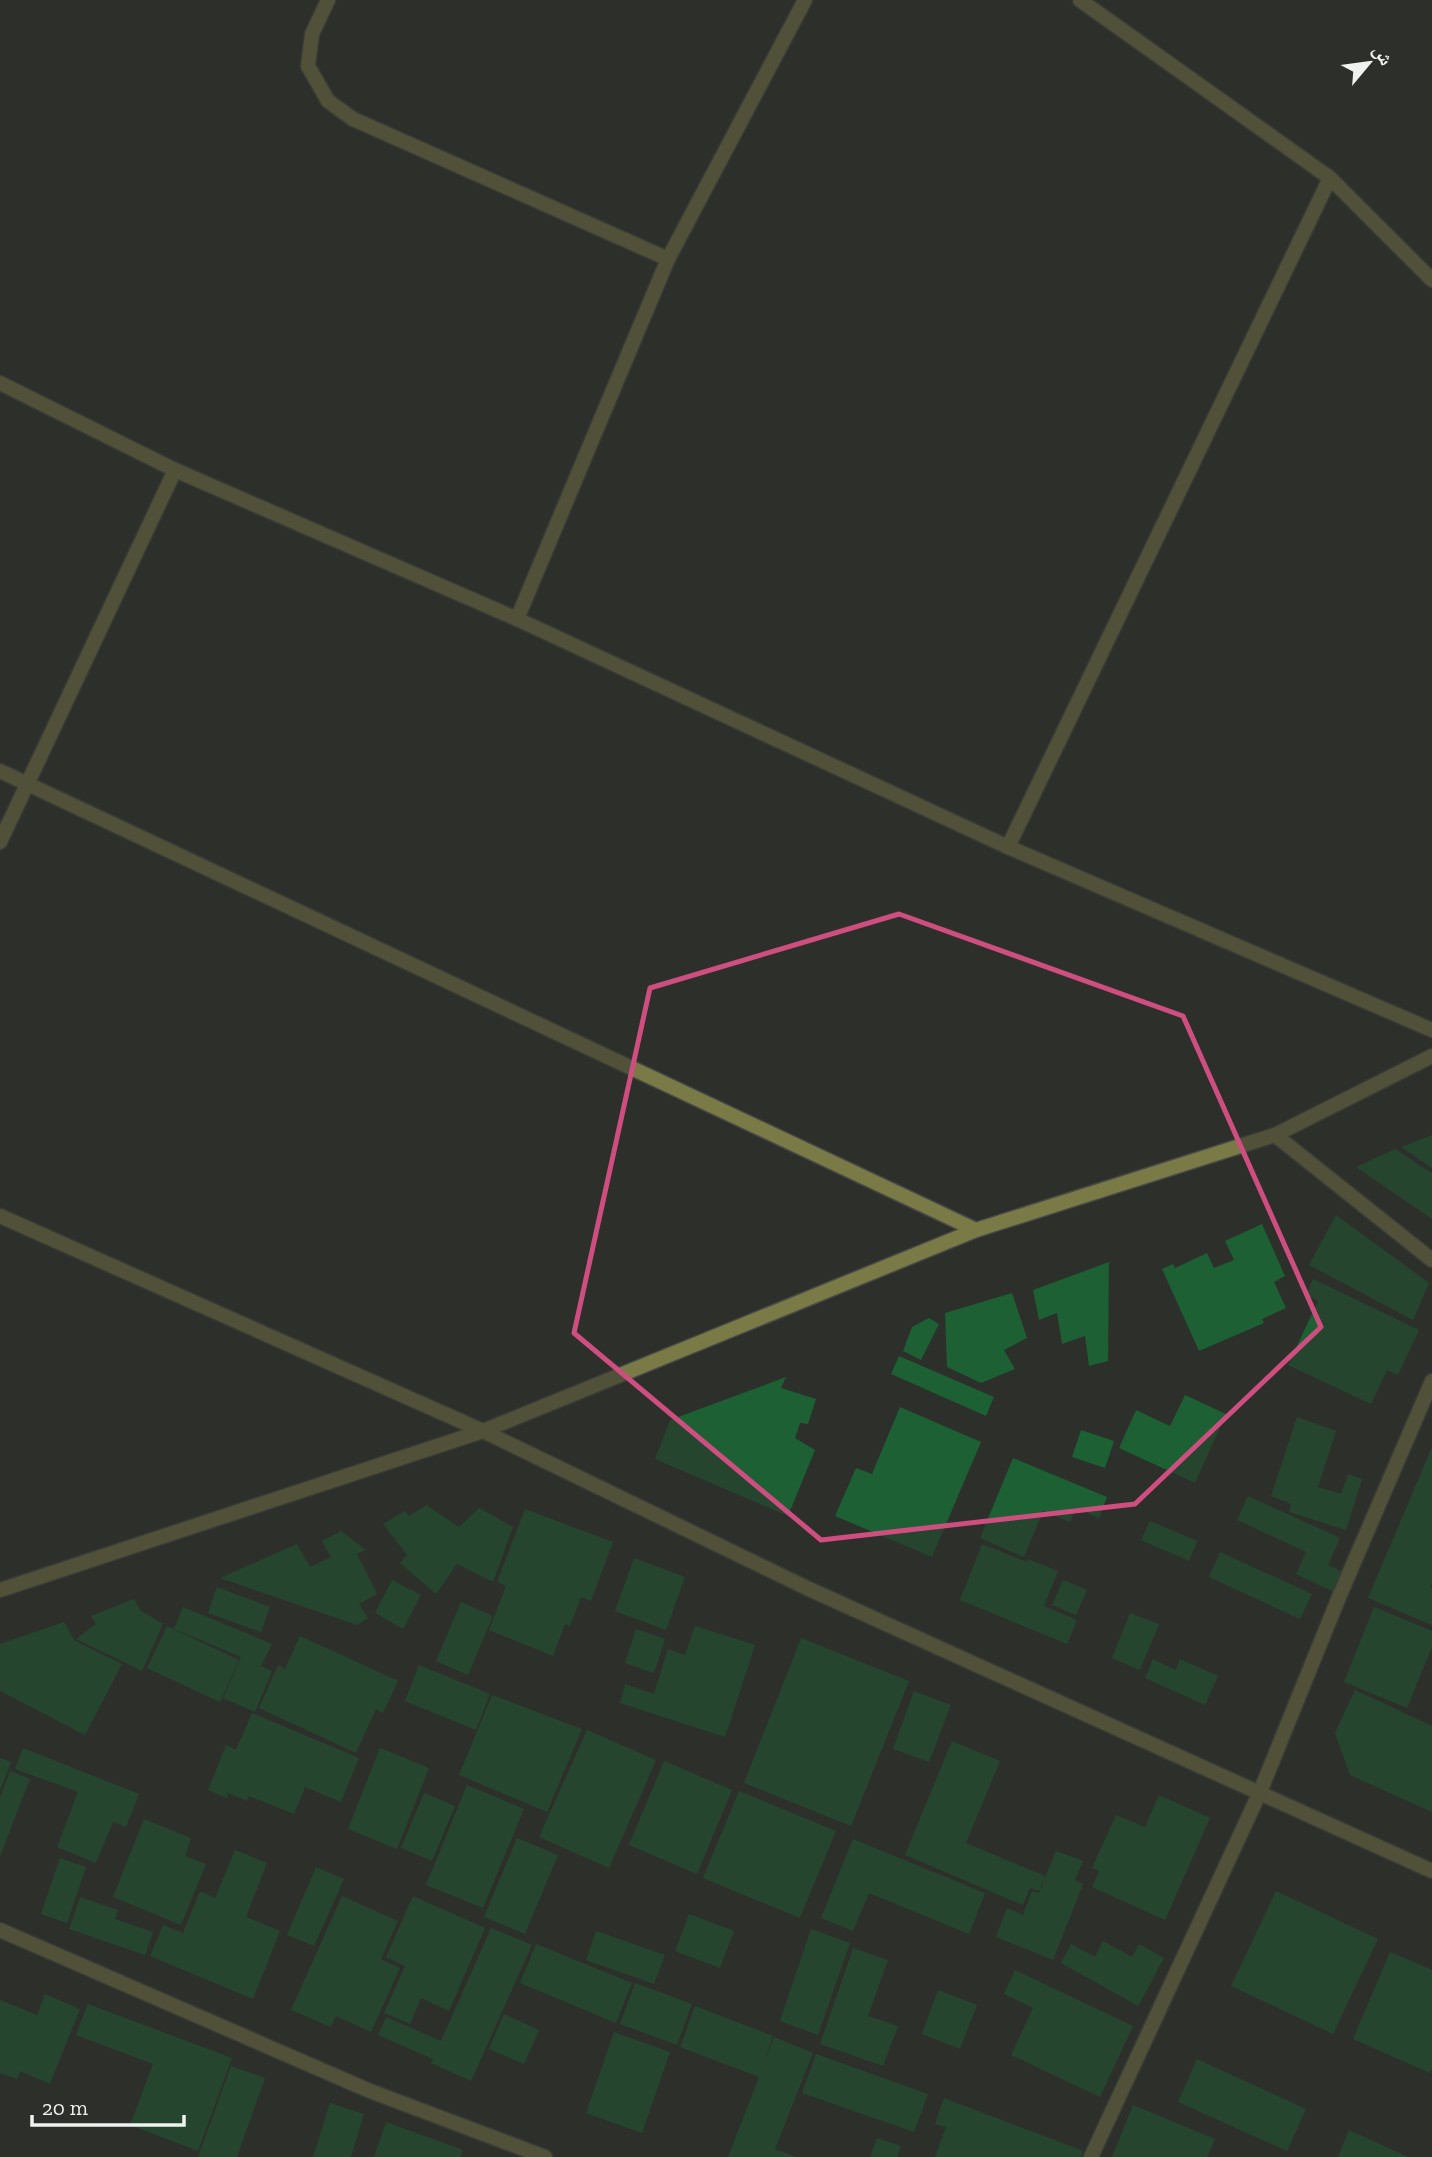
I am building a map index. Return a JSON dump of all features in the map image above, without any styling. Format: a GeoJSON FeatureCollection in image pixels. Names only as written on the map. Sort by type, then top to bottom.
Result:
{"type":"FeatureCollection","features":[{"type":"Feature","properties":{"kind":"street"},"geometry":{"type":"LineString","coordinates":[[328,0],[312,34],[308,66],[328,101],[354,119],[668,259]]}},
{"type":"Feature","properties":{"kind":"street"},"geometry":{"type":"LineString","coordinates":[[517,619],[668,259],[805,0]]}},
{"type":"Feature","properties":{"kind":"street"},"geometry":{"type":"LineString","coordinates":[[1080,0],[1330,178],[1432,280]]}},
{"type":"Feature","properties":{"kind":"street"},"geometry":{"type":"LineString","coordinates":[[1008,847],[1330,178]]}},
{"type":"Feature","properties":{"kind":"street"},"geometry":{"type":"LineString","coordinates":[[0,383],[175,470],[517,619],[1008,847],[1432,1030]]}},
{"type":"Feature","properties":{"kind":"street"},"geometry":{"type":"LineString","coordinates":[[0,842],[175,470]]}},
{"type":"Feature","properties":{"kind":"street"},"geometry":{"type":"LineString","coordinates":[[0,771],[976,1230]]}},
{"type":"Feature","properties":{"kind":"street"},"geometry":{"type":"LineString","coordinates":[[0,1590],[483,1431],[976,1230],[1275,1135],[1432,1056]]}},
{"type":"Feature","properties":{"kind":"street"},"geometry":{"type":"LineString","coordinates":[[1275,1135],[1432,1260]]}},
{"type":"Feature","properties":{"kind":"street"},"geometry":{"type":"LineString","coordinates":[[0,1216],[483,1431],[809,1588],[1432,1871]]}},
{"type":"Feature","properties":{"kind":"street"},"geometry":{"type":"LineString","coordinates":[[1091,2157],[1260,1792],[1339,1597],[1432,1381]]}},
{"type":"Feature","properties":{"kind":"street"},"geometry":{"type":"LineString","coordinates":[[0,1930],[370,2091],[545,2157]]}},
{"type":"Feature","properties":{"kind":"highlighted area"},"geometry":{"type":"Polygon","coordinates":[[[899,914],[1183,1016],[1321,1327],[1135,1504],[821,1540],[574,1333],[650,988],[899,914]]]}},
{"type":"Feature","properties":{"kind":"building"},"geometry":{"type":"Polygon","coordinates":[[[1432,1135],[1432,1168],[1401,1147],[1432,1135]]]}},
{"type":"Feature","properties":{"kind":"building"},"geometry":{"type":"Polygon","coordinates":[[[1395,1149],[1432,1173],[1432,1219],[1356,1167],[1395,1149]]]}},
{"type":"Feature","properties":{"kind":"building"},"geometry":{"type":"Polygon","coordinates":[[[1336,1215],[1429,1283],[1413,1320],[1309,1265],[1336,1215]]]}},
{"type":"Feature","properties":{"kind":"building"},"geometry":{"type":"Polygon","coordinates":[[[1262,1224],[1285,1276],[1274,1282],[1286,1308],[1262,1319],[1264,1323],[1199,1351],[1162,1269],[1173,1264],[1175,1268],[1207,1253],[1214,1268],[1234,1260],[1225,1241],[1262,1224]]]}},
{"type":"Feature","properties":{"kind":"building"},"geometry":{"type":"Polygon","coordinates":[[[1109,1262],[1108,1361],[1089,1366],[1085,1336],[1062,1344],[1057,1313],[1039,1320],[1033,1290],[1109,1262]]]}},
{"type":"Feature","properties":{"kind":"building"},"geometry":{"type":"Polygon","coordinates":[[[1313,1279],[1419,1330],[1398,1375],[1387,1370],[1371,1404],[1288,1365],[1318,1301],[1306,1295],[1313,1279]]]}},
{"type":"Feature","properties":{"kind":"building"},"geometry":{"type":"Polygon","coordinates":[[[1012,1293],[1027,1338],[1004,1350],[1015,1369],[981,1383],[947,1367],[945,1313],[1012,1293]]]}},
{"type":"Feature","properties":{"kind":"building"},"geometry":{"type":"Polygon","coordinates":[[[929,1318],[939,1324],[921,1360],[903,1351],[912,1327],[929,1318]]]}},
{"type":"Feature","properties":{"kind":"building"},"geometry":{"type":"Polygon","coordinates":[[[899,1356],[994,1397],[986,1416],[891,1374],[899,1356]]]}},
{"type":"Feature","properties":{"kind":"building"},"geometry":{"type":"Polygon","coordinates":[[[786,1377],[781,1388],[816,1399],[808,1424],[800,1423],[795,1438],[815,1450],[788,1516],[655,1459],[670,1420],[786,1377]]]}},
{"type":"Feature","properties":{"kind":"building"},"geometry":{"type":"Polygon","coordinates":[[[1185,1395],[1226,1414],[1195,1483],[1119,1448],[1136,1410],[1170,1426],[1185,1395]]]}},
{"type":"Feature","properties":{"kind":"building"},"geometry":{"type":"Polygon","coordinates":[[[900,1407],[981,1442],[932,1557],[835,1516],[856,1468],[872,1474],[900,1407]]]}},
{"type":"Feature","properties":{"kind":"building"},"geometry":{"type":"Polygon","coordinates":[[[1297,1417],[1336,1431],[1318,1487],[1341,1494],[1348,1474],[1362,1479],[1346,1530],[1289,1512],[1291,1504],[1271,1496],[1297,1417]]]}},
{"type":"Feature","properties":{"kind":"building"},"geometry":{"type":"Polygon","coordinates":[[[1081,1430],[1114,1441],[1105,1468],[1072,1457],[1081,1430]]]}},
{"type":"Feature","properties":{"kind":"building"},"geometry":{"type":"Polygon","coordinates":[[[1432,1447],[1430,1587],[1432,1625],[1368,1598],[1432,1447]]]}},
{"type":"Feature","properties":{"kind":"building"},"geometry":{"type":"Polygon","coordinates":[[[1013,1458],[1107,1497],[1099,1518],[1076,1508],[1070,1522],[1043,1511],[1024,1557],[980,1538],[1013,1458]]]}},
{"type":"Feature","properties":{"kind":"building"},"geometry":{"type":"Polygon","coordinates":[[[1248,1496],[1340,1538],[1328,1565],[1345,1573],[1336,1593],[1296,1574],[1306,1552],[1237,1520],[1248,1496]]]}},
{"type":"Feature","properties":{"kind":"building"},"geometry":{"type":"Polygon","coordinates":[[[427,1505],[459,1527],[479,1508],[513,1527],[493,1582],[457,1564],[436,1594],[400,1563],[407,1555],[383,1524],[405,1511],[409,1516],[427,1505]]]}},
{"type":"Feature","properties":{"kind":"building"},"geometry":{"type":"Polygon","coordinates":[[[525,1509],[613,1542],[591,1601],[581,1597],[570,1626],[565,1624],[553,1656],[489,1630],[506,1586],[497,1582],[525,1509]]]}},
{"type":"Feature","properties":{"kind":"building"},"geometry":{"type":"Polygon","coordinates":[[[1150,1521],[1197,1541],[1189,1561],[1141,1540],[1150,1521]]]}},
{"type":"Feature","properties":{"kind":"building"},"geometry":{"type":"Polygon","coordinates":[[[341,1531],[366,1550],[357,1554],[377,1594],[359,1604],[368,1618],[357,1625],[220,1578],[297,1544],[310,1567],[331,1557],[322,1541],[341,1531]]]}},
{"type":"Feature","properties":{"kind":"building"},"geometry":{"type":"Polygon","coordinates":[[[982,1544],[1058,1571],[1044,1606],[1077,1620],[1067,1644],[960,1600],[982,1544]]]}},
{"type":"Feature","properties":{"kind":"building"},"geometry":{"type":"Polygon","coordinates":[[[1220,1552],[1312,1594],[1300,1619],[1209,1577],[1220,1552]]]}},
{"type":"Feature","properties":{"kind":"building"},"geometry":{"type":"Polygon","coordinates":[[[634,1558],[685,1577],[666,1630],[615,1611],[634,1558]]]}},
{"type":"Feature","properties":{"kind":"building"},"geometry":{"type":"Polygon","coordinates":[[[392,1580],[421,1595],[403,1629],[375,1613],[392,1580]]]}},
{"type":"Feature","properties":{"kind":"building"},"geometry":{"type":"Polygon","coordinates":[[[1063,1580],[1087,1590],[1076,1615],[1052,1605],[1063,1580]]]}},
{"type":"Feature","properties":{"kind":"building"},"geometry":{"type":"Polygon","coordinates":[[[217,1587],[270,1607],[261,1632],[208,1613],[217,1587]]]}},
{"type":"Feature","properties":{"kind":"building"},"geometry":{"type":"Polygon","coordinates":[[[134,1599],[140,1610],[163,1624],[142,1671],[76,1639],[96,1624],[91,1616],[134,1599]]]}},
{"type":"Feature","properties":{"kind":"building"},"geometry":{"type":"Polygon","coordinates":[[[461,1602],[493,1616],[468,1675],[436,1661],[461,1602]]]}},
{"type":"Feature","properties":{"kind":"building"},"geometry":{"type":"Polygon","coordinates":[[[183,1607],[272,1644],[261,1666],[272,1671],[255,1712],[223,1698],[241,1657],[174,1629],[183,1607]]]}},
{"type":"Feature","properties":{"kind":"building"},"geometry":{"type":"Polygon","coordinates":[[[1374,1607],[1432,1631],[1432,1647],[1407,1708],[1344,1682],[1374,1607]]]}},
{"type":"Feature","properties":{"kind":"building"},"geometry":{"type":"Polygon","coordinates":[[[1130,1613],[1159,1624],[1140,1670],[1112,1658],[1130,1613]]]}},
{"type":"Feature","properties":{"kind":"building"},"geometry":{"type":"Polygon","coordinates":[[[64,1622],[75,1641],[122,1664],[85,1735],[0,1691],[0,1644],[64,1622]]]}},
{"type":"Feature","properties":{"kind":"building"},"geometry":{"type":"Polygon","coordinates":[[[167,1626],[239,1660],[220,1702],[147,1668],[167,1626]]]}},
{"type":"Feature","properties":{"kind":"building"},"geometry":{"type":"Polygon","coordinates":[[[695,1626],[755,1645],[725,1737],[620,1703],[625,1684],[654,1694],[668,1649],[685,1655],[695,1626]]]}},
{"type":"Feature","properties":{"kind":"building"},"geometry":{"type":"Polygon","coordinates":[[[636,1629],[665,1639],[654,1673],[625,1663],[636,1629]]]}},
{"type":"Feature","properties":{"kind":"building"},"geometry":{"type":"Polygon","coordinates":[[[300,1636],[398,1681],[383,1713],[376,1709],[356,1753],[259,1708],[278,1665],[285,1669],[300,1636]]]}},
{"type":"Feature","properties":{"kind":"building"},"geometry":{"type":"Polygon","coordinates":[[[801,1638],[909,1681],[851,1826],[744,1783],[801,1638]]]}},
{"type":"Feature","properties":{"kind":"building"},"geometry":{"type":"Polygon","coordinates":[[[1153,1659],[1176,1670],[1180,1659],[1218,1676],[1205,1705],[1145,1678],[1153,1659]]]}},
{"type":"Feature","properties":{"kind":"building"},"geometry":{"type":"Polygon","coordinates":[[[419,1665],[490,1694],[476,1730],[405,1701],[419,1665]]]}},
{"type":"Feature","properties":{"kind":"building"},"geometry":{"type":"Polygon","coordinates":[[[1355,1690],[1432,1726],[1432,1812],[1350,1775],[1335,1733],[1355,1690]]]}},
{"type":"Feature","properties":{"kind":"building"},"geometry":{"type":"Polygon","coordinates":[[[914,1691],[951,1705],[929,1762],[893,1749],[914,1691]]]}},
{"type":"Feature","properties":{"kind":"building"},"geometry":{"type":"Polygon","coordinates":[[[492,1695],[582,1729],[547,1812],[459,1775],[492,1695]]]}},
{"type":"Feature","properties":{"kind":"building"},"geometry":{"type":"Polygon","coordinates":[[[252,1713],[359,1758],[341,1802],[305,1787],[294,1814],[249,1796],[247,1801],[228,1793],[227,1798],[208,1790],[226,1745],[236,1750],[252,1713]]]}},
{"type":"Feature","properties":{"kind":"building"},"geometry":{"type":"Polygon","coordinates":[[[587,1730],[656,1760],[609,1868],[539,1837],[587,1730]]]}},
{"type":"Feature","properties":{"kind":"building"},"geometry":{"type":"Polygon","coordinates":[[[952,1741],[1000,1761],[966,1843],[1045,1876],[1039,1891],[1030,1888],[1023,1905],[905,1855],[952,1741]]]}},
{"type":"Feature","properties":{"kind":"building"},"geometry":{"type":"Polygon","coordinates":[[[23,1748],[139,1794],[126,1827],[113,1822],[96,1863],[57,1847],[78,1792],[15,1769],[23,1748]]]}},
{"type":"Feature","properties":{"kind":"building"},"geometry":{"type":"Polygon","coordinates":[[[380,1748],[429,1768],[397,1849],[348,1829],[380,1748]]]}},
{"type":"Feature","properties":{"kind":"building"},"geometry":{"type":"Polygon","coordinates":[[[0,1758],[11,1762],[0,1791],[0,1758]]]}},
{"type":"Feature","properties":{"kind":"building"},"geometry":{"type":"Polygon","coordinates":[[[664,1761],[732,1790],[697,1874],[629,1845],[664,1761]]]}},
{"type":"Feature","properties":{"kind":"building"},"geometry":{"type":"Polygon","coordinates":[[[10,1771],[30,1779],[0,1856],[0,1797],[10,1771]]]}},
{"type":"Feature","properties":{"kind":"building"},"geometry":{"type":"Polygon","coordinates":[[[467,1785],[524,1809],[483,1908],[426,1885],[467,1785]]]}},
{"type":"Feature","properties":{"kind":"building"},"geometry":{"type":"Polygon","coordinates":[[[739,1791],[836,1831],[800,1918],[703,1878],[739,1791]]]}},
{"type":"Feature","properties":{"kind":"building"},"geometry":{"type":"Polygon","coordinates":[[[424,1793],[455,1806],[432,1861],[401,1848],[424,1793]]]}},
{"type":"Feature","properties":{"kind":"building"},"geometry":{"type":"Polygon","coordinates":[[[1159,1795],[1210,1818],[1165,1920],[1092,1887],[1099,1871],[1092,1868],[1116,1815],[1145,1827],[1159,1795]]]}},
{"type":"Feature","properties":{"kind":"building"},"geometry":{"type":"Polygon","coordinates":[[[144,1819],[191,1838],[185,1856],[206,1864],[181,1925],[113,1897],[144,1819]]]}},
{"type":"Feature","properties":{"kind":"building"},"geometry":{"type":"Polygon","coordinates":[[[517,1838],[558,1855],[525,1934],[484,1917],[517,1838]]]}},
{"type":"Feature","properties":{"kind":"building"},"geometry":{"type":"Polygon","coordinates":[[[853,1839],[985,1893],[969,1934],[869,1893],[853,1931],[821,1918],[853,1839]]]}},
{"type":"Feature","properties":{"kind":"building"},"geometry":{"type":"Polygon","coordinates":[[[235,1850],[267,1863],[246,1917],[280,1931],[253,1999],[150,1956],[163,1925],[183,1933],[200,1891],[215,1898],[235,1850]]]}},
{"type":"Feature","properties":{"kind":"building"},"geometry":{"type":"Polygon","coordinates":[[[1056,1851],[1083,1861],[1075,1880],[1083,1884],[1053,1960],[996,1937],[1007,1908],[1023,1915],[1032,1891],[1039,1893],[1056,1851]]]}},
{"type":"Feature","properties":{"kind":"building"},"geometry":{"type":"Polygon","coordinates":[[[60,1858],[86,1867],[67,1923],[41,1914],[60,1858]]]}},
{"type":"Feature","properties":{"kind":"building"},"geometry":{"type":"Polygon","coordinates":[[[316,1867],[344,1879],[314,1946],[287,1935],[316,1867]]]}},
{"type":"Feature","properties":{"kind":"building"},"geometry":{"type":"Polygon","coordinates":[[[1276,1891],[1378,1939],[1333,2034],[1231,1986],[1276,1891]]]}},
{"type":"Feature","properties":{"kind":"building"},"geometry":{"type":"Polygon","coordinates":[[[342,1896],[398,1921],[381,1959],[400,1968],[371,2032],[336,2016],[331,2027],[291,2010],[342,1896]]]}},
{"type":"Feature","properties":{"kind":"building"},"geometry":{"type":"Polygon","coordinates":[[[413,1896],[485,1928],[449,2011],[421,1998],[410,2024],[384,2013],[405,1966],[386,1957],[413,1896]]]}},
{"type":"Feature","properties":{"kind":"building"},"geometry":{"type":"Polygon","coordinates":[[[80,1897],[118,1910],[115,1919],[153,1932],[145,1955],[69,1929],[80,1897]]]}},
{"type":"Feature","properties":{"kind":"building"},"geometry":{"type":"Polygon","coordinates":[[[689,1914],[734,1931],[720,1968],[675,1951],[689,1914]]]}},
{"type":"Feature","properties":{"kind":"building"},"geometry":{"type":"Polygon","coordinates":[[[491,1928],[532,1945],[471,2081],[431,2063],[433,2059],[378,2035],[386,2017],[441,2041],[491,1928]]]}},
{"type":"Feature","properties":{"kind":"building"},"geometry":{"type":"Polygon","coordinates":[[[811,1929],[850,1943],[818,2035],[780,2021],[811,1929]]]}},
{"type":"Feature","properties":{"kind":"building"},"geometry":{"type":"Polygon","coordinates":[[[596,1931],[665,1955],[654,1984],[586,1960],[596,1931]]]}},
{"type":"Feature","properties":{"kind":"building"},"geometry":{"type":"Polygon","coordinates":[[[1103,1941],[1132,1957],[1139,1944],[1164,1958],[1138,2006],[1061,1963],[1071,1944],[1095,1957],[1103,1941]]]}},
{"type":"Feature","properties":{"kind":"building"},"geometry":{"type":"Polygon","coordinates":[[[536,1944],[632,1983],[616,2023],[520,1983],[536,1944]]]}},
{"type":"Feature","properties":{"kind":"building"},"geometry":{"type":"Polygon","coordinates":[[[853,1948],[888,1960],[868,2016],[898,2026],[883,2066],[820,2044],[853,1948]]]}},
{"type":"Feature","properties":{"kind":"building"},"geometry":{"type":"Polygon","coordinates":[[[1390,1952],[1432,1970],[1430,2073],[1353,2039],[1390,1952]]]}},
{"type":"Feature","properties":{"kind":"building"},"geometry":{"type":"Polygon","coordinates":[[[1015,1970],[1133,2026],[1100,2097],[1011,2055],[1033,2008],[1004,1994],[1015,1970]]]}},
{"type":"Feature","properties":{"kind":"building"},"geometry":{"type":"Polygon","coordinates":[[[635,1983],[692,2004],[677,2045],[620,2024],[635,1983]]]}},
{"type":"Feature","properties":{"kind":"building"},"geometry":{"type":"Polygon","coordinates":[[[938,1990],[977,2005],[960,2049],[922,2034],[938,1990]]]}},
{"type":"Feature","properties":{"kind":"building"},"geometry":{"type":"Polygon","coordinates":[[[45,1994],[80,2009],[50,2084],[20,2071],[17,2079],[0,2073],[0,2000],[37,2015],[45,1994]]]}},
{"type":"Feature","properties":{"kind":"building"},"geometry":{"type":"Polygon","coordinates":[[[88,2004],[232,2058],[198,2151],[130,2125],[153,2064],[76,2035],[88,2004]]]}},
{"type":"Feature","properties":{"kind":"building"},"geometry":{"type":"Polygon","coordinates":[[[695,2006],[773,2036],[763,2065],[774,2037],[813,2053],[775,2149],[796,2157],[728,2157],[759,2077],[680,2047],[695,2006]]]}},
{"type":"Feature","properties":{"kind":"building"},"geometry":{"type":"Polygon","coordinates":[[[504,2014],[539,2030],[524,2064],[489,2049],[504,2014]]]}},
{"type":"Feature","properties":{"kind":"building"},"geometry":{"type":"Polygon","coordinates":[[[614,2032],[670,2052],[642,2133],[586,2113],[614,2032]]]}},
{"type":"Feature","properties":{"kind":"building"},"geometry":{"type":"Polygon","coordinates":[[[816,2054],[928,2094],[914,2132],[802,2093],[816,2054]]]}},
{"type":"Feature","properties":{"kind":"building"},"geometry":{"type":"Polygon","coordinates":[[[1197,2059],[1306,2109],[1287,2151],[1178,2102],[1197,2059]]]}},
{"type":"Feature","properties":{"kind":"building"},"geometry":{"type":"Polygon","coordinates":[[[231,2066],[265,2078],[237,2157],[198,2157],[231,2066]]]}},
{"type":"Feature","properties":{"kind":"building"},"geometry":{"type":"Polygon","coordinates":[[[944,2098],[1083,2151],[1081,2157],[935,2157],[946,2127],[935,2124],[944,2098]]]}},
{"type":"Feature","properties":{"kind":"building"},"geometry":{"type":"Polygon","coordinates":[[[330,2103],[364,2114],[351,2157],[313,2157],[330,2103]]]}},
{"type":"Feature","properties":{"kind":"building"},"geometry":{"type":"Polygon","coordinates":[[[1133,2105],[1215,2139],[1207,2157],[1112,2157],[1133,2105]]]}},
{"type":"Feature","properties":{"kind":"building"},"geometry":{"type":"Polygon","coordinates":[[[386,2122],[463,2150],[460,2157],[374,2157],[386,2122]]]}},
{"type":"Feature","properties":{"kind":"building"},"geometry":{"type":"Polygon","coordinates":[[[1349,2130],[1408,2157],[1338,2157],[1349,2130]]]}},
{"type":"Feature","properties":{"kind":"building"},"geometry":{"type":"Polygon","coordinates":[[[877,2138],[901,2146],[897,2157],[870,2157],[877,2138]]]}}]}
